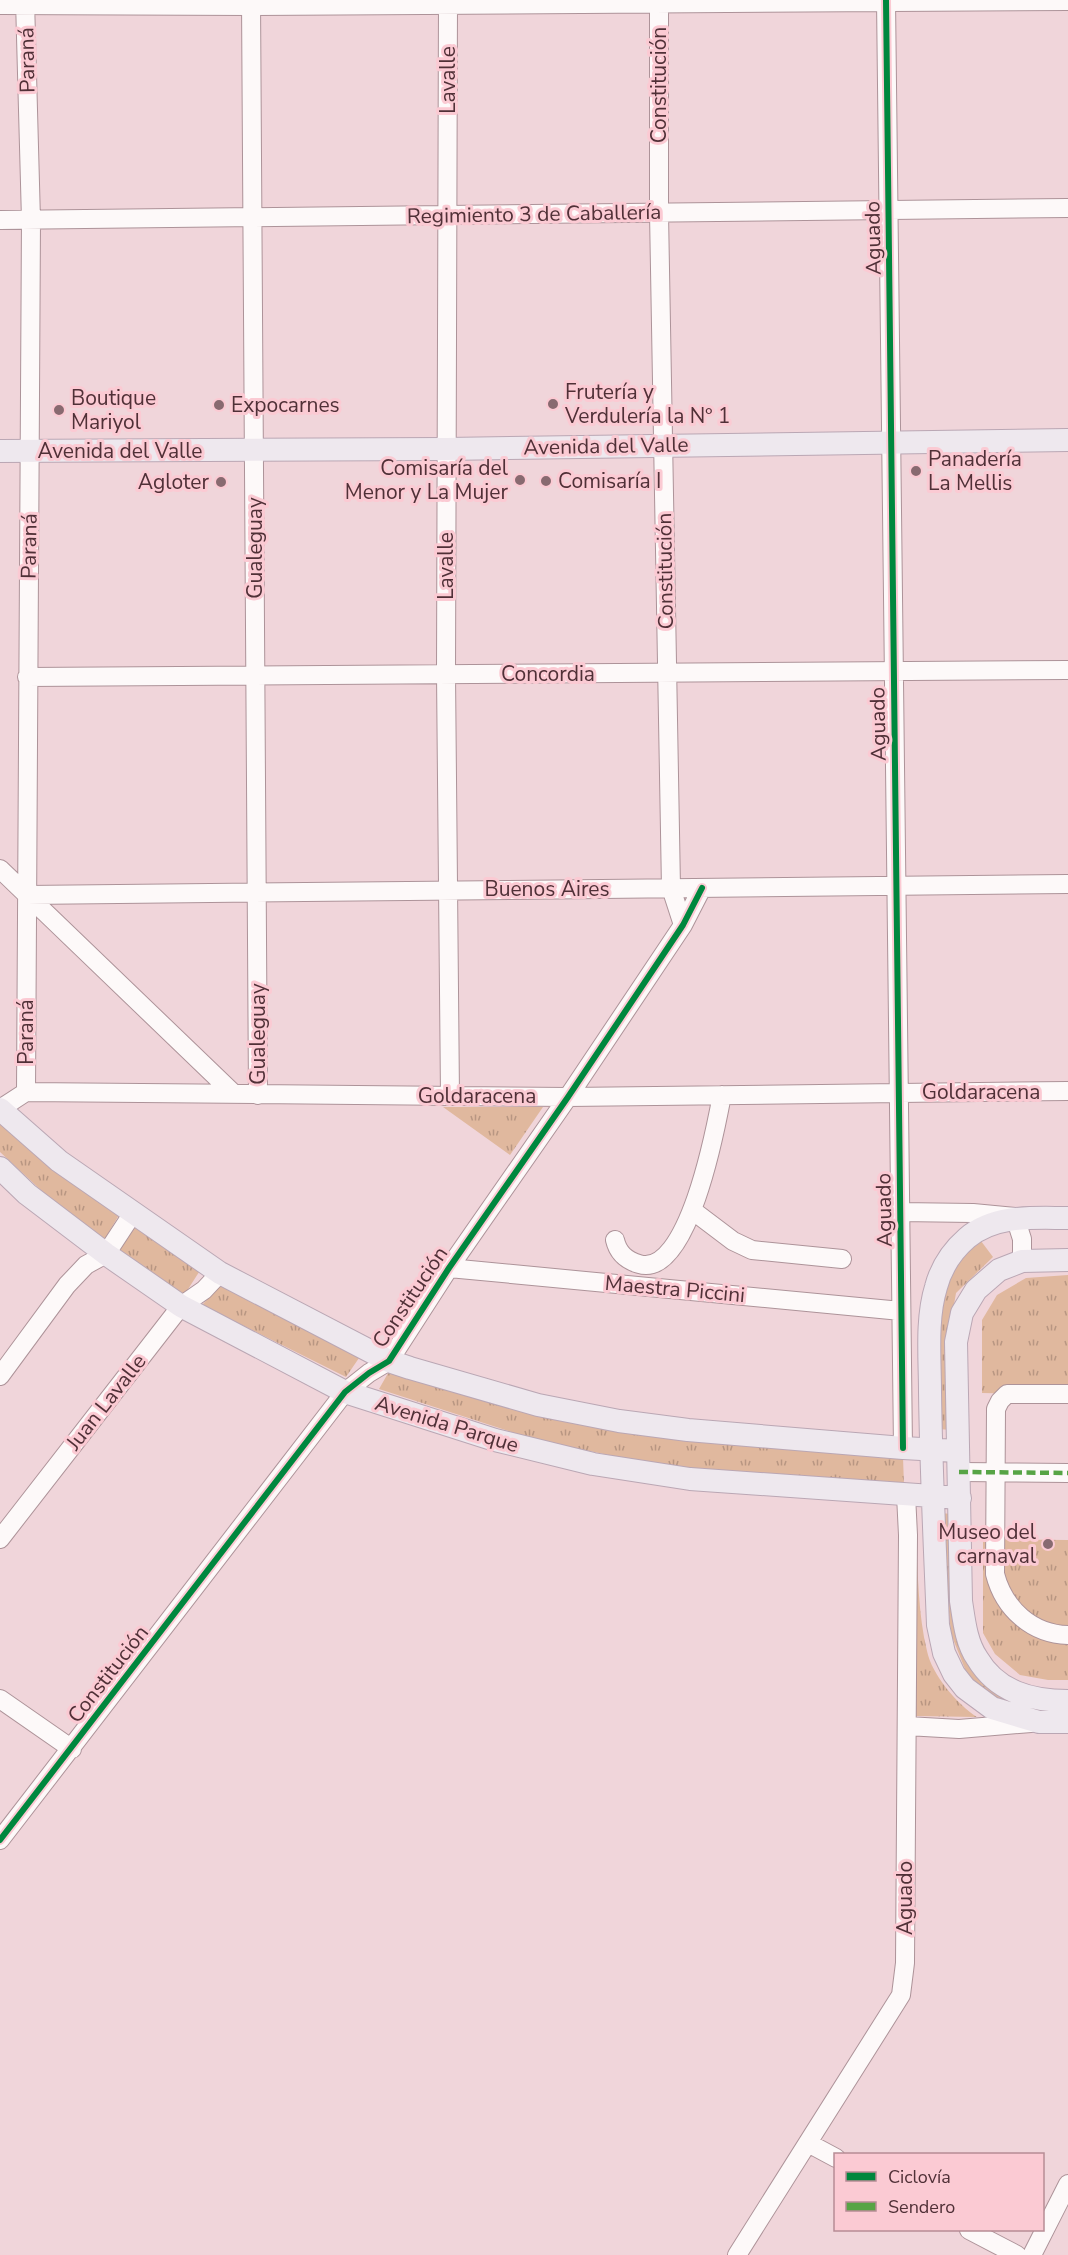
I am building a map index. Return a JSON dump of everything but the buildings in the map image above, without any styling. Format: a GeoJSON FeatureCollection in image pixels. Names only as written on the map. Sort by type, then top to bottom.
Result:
{"type":"FeatureCollection","features":[{"type":"Feature","properties":{"kind":"main road","name":"Avenida del Valle"},"geometry":{"type":"LineString","coordinates":[[0,452],[447,449],[1068,440]]}},
{"type":"Feature","properties":{"kind":"main road","name":"Avenida Parque"},"geometry":{"type":"LineString","coordinates":[[0,1109],[59,1161],[220,1273],[389,1361],[538,1405],[619,1421],[688,1430],[931,1449],[958,1461]]}},
{"type":"Feature","properties":{"kind":"main road","name":"Avenida Parque"},"geometry":{"type":"LineString","coordinates":[[0,1167],[27,1194],[106,1254],[181,1306],[345,1392],[495,1440],[593,1464],[690,1479],[960,1498]]}},
{"type":"Feature","properties":{"kind":"main road"},"geometry":{"type":"LineString","coordinates":[[1068,1218],[1015,1217],[968,1237],[948,1258],[935,1288],[930,1332],[931,1449],[938,1625],[944,1653],[954,1674],[965,1688],[993,1708],[1039,1722],[1068,1722]]}},
{"type":"Feature","properties":{"kind":"main road"},"geometry":{"type":"LineString","coordinates":[[1068,1260],[1022,1261],[999,1270],[976,1290],[962,1313],[956,1342],[961,1600],[967,1633],[976,1658],[1005,1689],[1042,1701],[1068,1701]]}},
{"type":"Feature","properties":{"kind":"street","name":"Aguado"},"geometry":{"type":"LineString","coordinates":[[886,1],[903,1448]]}},
{"type":"Feature","properties":{"kind":"street"},"geometry":{"type":"LineString","coordinates":[[0,5],[25,2],[1068,1]]}},
{"type":"Feature","properties":{"kind":"street","name":"Paraná"},"geometry":{"type":"LineString","coordinates":[[25,2],[31,220],[26,1092]]}},
{"type":"Feature","properties":{"kind":"street","name":"Lavalle"},"geometry":{"type":"LineString","coordinates":[[448,2],[446,674],[450,1096]]}},
{"type":"Feature","properties":{"kind":"street","name":"Constitución"},"geometry":{"type":"LineString","coordinates":[[659,2],[659,213],[670,888],[683,924]]}},
{"type":"Feature","properties":{"kind":"street","name":"Gualeguay"},"geometry":{"type":"LineString","coordinates":[[251,3],[258,1095]]}},
{"type":"Feature","properties":{"kind":"street","name":"Regimiento 3 de Caballería"},"geometry":{"type":"LineString","coordinates":[[0,220],[1068,208]]}},
{"type":"Feature","properties":{"kind":"street","name":"Concordia"},"geometry":{"type":"LineString","coordinates":[[27,677],[1068,670]]}},
{"type":"Feature","properties":{"kind":"street"},"geometry":{"type":"LineString","coordinates":[[0,869],[234,1094]]}},
{"type":"Feature","properties":{"kind":"street","name":"Buenos Aires"},"geometry":{"type":"LineString","coordinates":[[27,895],[1068,884]]}},
{"type":"Feature","properties":{"kind":"street","name":"Constitución"},"geometry":{"type":"LineString","coordinates":[[0,1839],[72,1749],[345,1392],[389,1361],[449,1268],[568,1097],[683,924],[702,888]]}},
{"type":"Feature","properties":{"kind":"street","name":"Goldaracena"},"geometry":{"type":"LineString","coordinates":[[26,1092],[568,1097],[1068,1091]]}},
{"type":"Feature","properties":{"kind":"street"},"geometry":{"type":"LineString","coordinates":[[0,1109],[26,1092]]}},
{"type":"Feature","properties":{"kind":"street"},"geometry":{"type":"LineString","coordinates":[[615,1240],[617,1249],[628,1260],[645,1265],[658,1261],[676,1244],[692,1210],[713,1148],[722,1095]]}},
{"type":"Feature","properties":{"kind":"street"},"geometry":{"type":"LineString","coordinates":[[692,1210],[733,1241],[752,1250],[842,1259]]}},
{"type":"Feature","properties":{"kind":"street"},"geometry":{"type":"LineString","coordinates":[[900,1212],[974,1213],[1015,1217],[1022,1239],[1022,1261]]}},
{"type":"Feature","properties":{"kind":"street"},"geometry":{"type":"LineString","coordinates":[[0,1376],[67,1285],[86,1265],[106,1254],[133,1213]]}},
{"type":"Feature","properties":{"kind":"street","name":"Maestra Piccini"},"geometry":{"type":"LineString","coordinates":[[449,1268],[902,1311]]}},
{"type":"Feature","properties":{"kind":"street","name":"Juan Lavalle"},"geometry":{"type":"LineString","coordinates":[[0,1539],[181,1306],[204,1290],[220,1273]]}},
{"type":"Feature","properties":{"kind":"street"},"geometry":{"type":"LineString","coordinates":[[1068,1394],[1007,1394],[996,1409],[995,1574],[999,1591],[1008,1605],[1033,1626],[1046,1633],[1068,1635]]}},
{"type":"Feature","properties":{"kind":"street"},"geometry":{"type":"LineString","coordinates":[[958,1461],[996,1473],[1068,1473]]}},
{"type":"Feature","properties":{"kind":"street","name":"Aguado"},"geometry":{"type":"LineString","coordinates":[[737,2255],[900,1995],[905,1970],[908,1534],[906,1495]]}},
{"type":"Feature","properties":{"kind":"street"},"geometry":{"type":"LineString","coordinates":[[0,1699],[72,1749]]}},
{"type":"Feature","properties":{"kind":"street"},"geometry":{"type":"LineString","coordinates":[[907,1726],[959,1729],[1039,1722]]}},
{"type":"Feature","properties":{"kind":"street"},"geometry":{"type":"LineString","coordinates":[[808,2143],[834,2157]]}},
{"type":"Feature","properties":{"kind":"street"},"geometry":{"type":"LineString","coordinates":[[1032,2255],[1068,2184]]}},
{"type":"Feature","properties":{"kind":"street"},"geometry":{"type":"LineString","coordinates":[[973,2231],[1017,2255]]}},
{"type":"Feature","properties":{"kind":"green space"},"geometry":{"type":"Polygon","coordinates":[[[443,1107],[543,1107],[510,1155],[443,1107]]]}},
{"type":"Feature","properties":{"kind":"green space"},"geometry":{"type":"Polygon","coordinates":[[[0,1121],[119,1215],[103,1242],[44,1193],[0,1152],[0,1121]]]}},
{"type":"Feature","properties":{"kind":"green space"},"geometry":{"type":"Polygon","coordinates":[[[135,1228],[201,1269],[183,1297],[118,1252],[135,1228]]]}},
{"type":"Feature","properties":{"kind":"green space"},"geometry":{"type":"Polygon","coordinates":[[[981,1241],[993,1257],[956,1293],[950,1328],[953,1430],[937,1429],[938,1343],[944,1296],[957,1263],[981,1241]]]}},
{"type":"Feature","properties":{"kind":"green space"},"geometry":{"type":"Polygon","coordinates":[[[1068,1275],[1068,1395],[982,1393],[982,1320],[997,1295],[1026,1278],[1068,1275]]]}},
{"type":"Feature","properties":{"kind":"green space"},"geometry":{"type":"Polygon","coordinates":[[[221,1285],[359,1358],[346,1377],[202,1305],[221,1285]]]}},
{"type":"Feature","properties":{"kind":"green space"},"geometry":{"type":"Polygon","coordinates":[[[391,1368],[487,1396],[903,1457],[904,1485],[691,1472],[536,1440],[379,1389],[391,1368]]]}},
{"type":"Feature","properties":{"kind":"green space"},"geometry":{"type":"Polygon","coordinates":[[[940,1513],[952,1514],[977,1668],[1068,1717],[996,1703],[967,1674],[951,1634],[940,1513]]]}},
{"type":"Feature","properties":{"kind":"green space"},"geometry":{"type":"Polygon","coordinates":[[[916,1535],[920,1608],[930,1660],[946,1688],[961,1705],[977,1717],[915,1716],[916,1535]]]}},
{"type":"Feature","properties":{"kind":"green space"},"geometry":{"type":"Polygon","coordinates":[[[983,1539],[1068,1540],[1068,1680],[1048,1680],[1020,1675],[995,1654],[983,1633],[983,1539]]]}},
{"type":"Feature","properties":{"kind":"marked path"},"geometry":{"type":"LineString","coordinates":[[959,1472],[1068,1473]]}},
{"type":"Feature","properties":{"kind":"cycle path"},"geometry":{"type":"LineString","coordinates":[[886,0],[903,1448]]}},
{"type":"Feature","properties":{"kind":"cycle path"},"geometry":{"type":"LineString","coordinates":[[0,1840],[345,1392],[389,1361],[449,1268],[568,1097],[683,925],[702,888]]}},
{"type":"Feature","properties":{"kind":"place","name":"Frutería y Verdulería la Nº 1"},"geometry":{"type":"Point","coordinates":[553,404]}},
{"type":"Feature","properties":{"kind":"place","name":"Expocarnes"},"geometry":{"type":"Point","coordinates":[219,405]}},
{"type":"Feature","properties":{"kind":"place","name":"Boutique Mariyol"},"geometry":{"type":"Point","coordinates":[59,410]}},
{"type":"Feature","properties":{"kind":"place","name":"Panadería La Mellis"},"geometry":{"type":"Point","coordinates":[916,471]}},
{"type":"Feature","properties":{"kind":"place","name":"Comisaría del Menor y La Mujer"},"geometry":{"type":"Point","coordinates":[520,480]}},
{"type":"Feature","properties":{"kind":"place","name":"Comisaría I"},"geometry":{"type":"Point","coordinates":[546,481]}},
{"type":"Feature","properties":{"kind":"place","name":"Agloter"},"geometry":{"type":"Point","coordinates":[221,482]}},
{"type":"Feature","properties":{"kind":"place","name":"Museo del carnaval"},"geometry":{"type":"Point","coordinates":[1048,1544]}}]}
